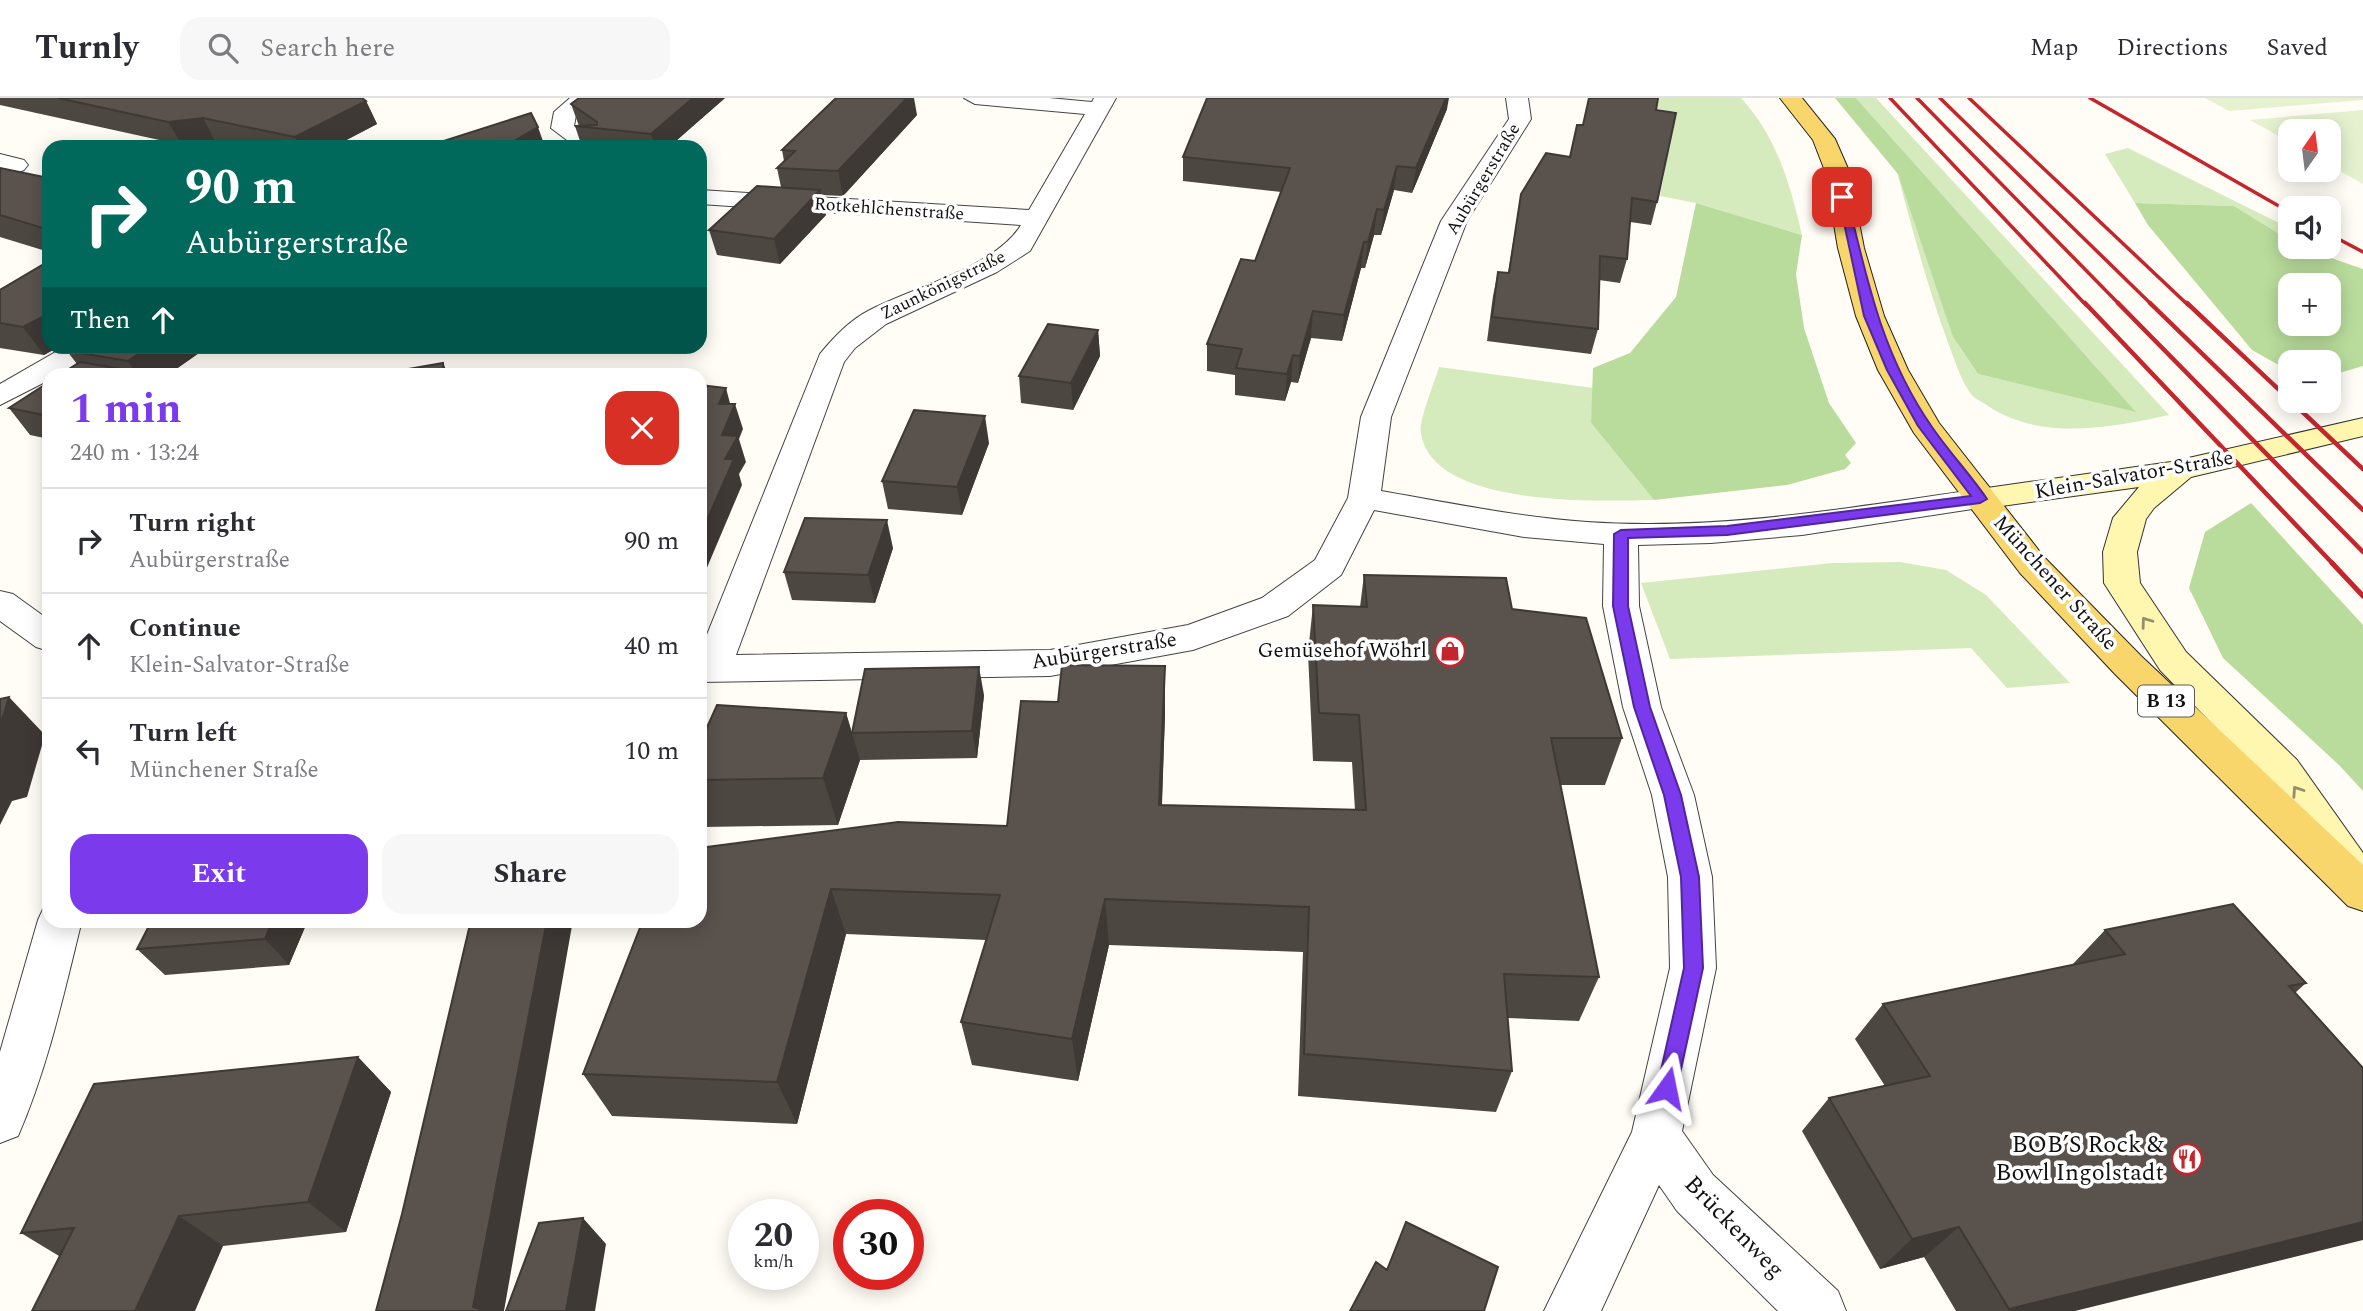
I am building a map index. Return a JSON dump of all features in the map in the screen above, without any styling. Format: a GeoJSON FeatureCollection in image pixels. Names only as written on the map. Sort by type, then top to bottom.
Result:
{"type":"FeatureCollection","features":[{"type":"Feature","properties":{"kind":"main road","name":"Münchener Straße"},"geometry":{"type":"LineString","coordinates":[[1791,98],[1824,139],[1838,172],[1851,248],[1870,316],[1893,370],[1925,426],[2032,565],[2128,665],[2363,890]]}},
{"type":"Feature","properties":{"kind":"main road","name":"Klein-Salvator-Straße"},"geometry":{"type":"LineString","coordinates":[[1980,499],[2057,492],[2183,468],[2363,427]]}},
{"type":"Feature","properties":{"kind":"main road"},"geometry":{"type":"LineString","coordinates":[[2183,468],[2142,501],[2130,518],[2120,552],[2122,583],[2173,661],[2283,771],[2363,890]]}},
{"type":"Feature","properties":{"kind":"street"},"geometry":{"type":"LineString","coordinates":[[581,140],[562,128],[565,112],[584,98]]}},
{"type":"Feature","properties":{"kind":"street"},"geometry":{"type":"LineString","coordinates":[[975,98],[1102,104]]}},
{"type":"Feature","properties":{"kind":"street","name":"Aubürgerstraße"},"geometry":{"type":"LineString","coordinates":[[707,669],[1050,663],[1193,637],[1275,607],[1329,567],[1364,498],[1376,417],[1454,221],[1520,119],[1517,98]]}},
{"type":"Feature","properties":{"kind":"street","name":"Zaunkönigstraße"},"geometry":{"type":"LineString","coordinates":[[707,667],[830,360],[845,342],[876,318],[988,266],[1021,246],[1102,104]]}},
{"type":"Feature","properties":{"kind":"street","name":"Rotkehlchenstraße"},"geometry":{"type":"LineString","coordinates":[[707,197],[1036,218]]}},
{"type":"Feature","properties":{"kind":"street"},"geometry":{"type":"LineString","coordinates":[[49,368],[74,354]]}},
{"type":"Feature","properties":{"kind":"street"},"geometry":{"type":"LineString","coordinates":[[0,396],[42,372]]}},
{"type":"Feature","properties":{"kind":"street"},"geometry":{"type":"LineString","coordinates":[[1364,498],[1525,526],[1621,534],[1621,606],[1642,707],[1673,795],[1690,877],[1693,968],[1656,1136],[1572,1311]]}},
{"type":"Feature","properties":{"kind":"street","name":"Klein-Salvator-Straße"},"geometry":{"type":"LineString","coordinates":[[1621,534],[1727,530],[1980,499]]}},
{"type":"Feature","properties":{"kind":"street"},"geometry":{"type":"LineString","coordinates":[[5,613],[42,634]]}},
{"type":"Feature","properties":{"kind":"street"},"geometry":{"type":"LineString","coordinates":[[0,1119],[30,1035],[58,928]]}},
{"type":"Feature","properties":{"kind":"street","name":"Brückenweg"},"geometry":{"type":"LineString","coordinates":[[1656,1136],[1695,1194],[1818,1311]]}},
{"type":"Feature","properties":{"kind":"green space"},"geometry":{"type":"Polygon","coordinates":[[[1612,98],[1741,98],[1773,145],[1787,180],[1802,235],[1696,203],[1660,196],[1676,113],[1612,98]]]}},
{"type":"Feature","properties":{"kind":"green space"},"geometry":{"type":"Polygon","coordinates":[[[1835,98],[1856,98],[2136,412],[1978,374],[1953,337],[1898,174],[1835,98]]]}},
{"type":"Feature","properties":{"kind":"green space"},"geometry":{"type":"Polygon","coordinates":[[[1856,98],[1876,98],[2169,415],[2100,427],[2053,428],[2009,417],[1973,396],[1960,375],[1940,319],[1897,172],[1917,221],[1953,337],[1978,374],[2135,411],[1856,98]]]}},
{"type":"Feature","properties":{"kind":"green space"},"geometry":{"type":"Polygon","coordinates":[[[2205,98],[2363,98],[2363,100],[2229,111],[2205,98]]]}},
{"type":"Feature","properties":{"kind":"green space"},"geometry":{"type":"Polygon","coordinates":[[[2363,110],[2363,184],[2342,172],[2342,119],[2278,119],[2278,136],[2250,120],[2363,110]]]}},
{"type":"Feature","properties":{"kind":"green space"},"geometry":{"type":"Polygon","coordinates":[[[2128,148],[2278,223],[2278,233],[2234,206],[2135,203],[2105,154],[2128,148]]]}},
{"type":"Feature","properties":{"kind":"green space"},"geometry":{"type":"Polygon","coordinates":[[[1696,203],[1802,235],[1796,274],[1804,328],[1829,403],[1856,443],[1845,455],[1851,463],[1845,469],[1787,485],[1654,500],[1591,423],[1593,368],[1630,353],[1676,297],[1696,203]]]}},
{"type":"Feature","properties":{"kind":"green space"},"geometry":{"type":"Polygon","coordinates":[[[2135,203],[2234,206],[2278,233],[2278,259],[2334,259],[2363,269],[2363,366],[2341,372],[2341,350],[2278,350],[2278,365],[2252,350],[2148,225],[2135,203]]]}},
{"type":"Feature","properties":{"kind":"green space"},"geometry":{"type":"Polygon","coordinates":[[[1439,367],[1593,388],[1591,423],[1654,500],[1596,501],[1522,495],[1486,488],[1455,476],[1432,458],[1421,434],[1424,411],[1439,367]]]}},
{"type":"Feature","properties":{"kind":"green space"},"geometry":{"type":"Polygon","coordinates":[[[2251,503],[2363,625],[2363,791],[2339,765],[2223,658],[2189,588],[2205,532],[2251,503]]]}},
{"type":"Feature","properties":{"kind":"green space"},"geometry":{"type":"Polygon","coordinates":[[[1900,562],[1946,570],[1986,595],[2070,683],[2007,688],[1971,648],[1670,659],[1641,583],[1832,563],[1900,562]]]}},
{"type":"Feature","properties":{"kind":"building"},"geometry":{"type":"Polygon","coordinates":[[[58,98],[362,98],[366,101],[295,137],[203,118],[168,122],[58,98]]]}},
{"type":"Feature","properties":{"kind":"building"},"geometry":{"type":"Polygon","coordinates":[[[579,98],[693,98],[651,134],[575,126],[597,125],[597,122],[571,104],[579,98]]]}},
{"type":"Feature","properties":{"kind":"building"},"geometry":{"type":"Polygon","coordinates":[[[836,98],[907,98],[838,171],[777,168],[795,151],[782,150],[836,98]]]}},
{"type":"Feature","properties":{"kind":"building"},"geometry":{"type":"Polygon","coordinates":[[[1207,98],[1446,98],[1416,168],[1397,166],[1384,210],[1377,209],[1368,242],[1364,242],[1344,315],[1313,311],[1300,356],[1293,355],[1287,374],[1236,368],[1242,349],[1207,344],[1241,259],[1255,261],[1290,168],[1183,157],[1207,98]]]}},
{"type":"Feature","properties":{"kind":"building"},"geometry":{"type":"Polygon","coordinates":[[[1589,98],[1658,98],[1656,110],[1676,113],[1657,202],[1632,198],[1627,259],[1600,256],[1598,329],[1492,317],[1498,272],[1509,273],[1521,194],[1546,153],[1570,157],[1577,125],[1583,125],[1589,98]]]}},
{"type":"Feature","properties":{"kind":"building"},"geometry":{"type":"Polygon","coordinates":[[[531,113],[538,127],[516,140],[447,140],[531,113]]]}},
{"type":"Feature","properties":{"kind":"building"},"geometry":{"type":"Polygon","coordinates":[[[0,168],[42,177],[42,228],[0,215],[0,168]]]}},
{"type":"Feature","properties":{"kind":"building"},"geometry":{"type":"Polygon","coordinates":[[[757,186],[820,190],[774,239],[709,230],[757,186]]]}},
{"type":"Feature","properties":{"kind":"building"},"geometry":{"type":"Polygon","coordinates":[[[42,265],[42,317],[23,327],[0,323],[0,290],[42,265]]]}},
{"type":"Feature","properties":{"kind":"building"},"geometry":{"type":"Polygon","coordinates":[[[1048,324],[1098,330],[1071,383],[1019,376],[1048,324]]]}},
{"type":"Feature","properties":{"kind":"building"},"geometry":{"type":"Polygon","coordinates":[[[85,354],[138,354],[128,361],[85,354]]]}},
{"type":"Feature","properties":{"kind":"building"},"geometry":{"type":"Polygon","coordinates":[[[80,362],[116,368],[70,368],[80,362]]]}},
{"type":"Feature","properties":{"kind":"building"},"geometry":{"type":"Polygon","coordinates":[[[443,363],[443,368],[414,368],[443,363]]]}},
{"type":"Feature","properties":{"kind":"building"},"geometry":{"type":"Polygon","coordinates":[[[707,386],[726,388],[719,404],[735,404],[722,435],[738,436],[725,459],[734,459],[707,520],[707,386]]]}},
{"type":"Feature","properties":{"kind":"building"},"geometry":{"type":"Polygon","coordinates":[[[42,387],[42,415],[9,408],[42,387]]]}},
{"type":"Feature","properties":{"kind":"building"},"geometry":{"type":"Polygon","coordinates":[[[914,410],[985,416],[957,487],[882,481],[914,410]]]}},
{"type":"Feature","properties":{"kind":"building"},"geometry":{"type":"Polygon","coordinates":[[[805,518],[887,520],[868,575],[784,572],[805,518]]]}},
{"type":"Feature","properties":{"kind":"building"},"geometry":{"type":"Polygon","coordinates":[[[1364,575],[1506,578],[1512,609],[1586,618],[1622,738],[1551,738],[1599,977],[1504,974],[1512,1071],[1304,1054],[1309,907],[1105,899],[1072,1039],[961,1022],[1000,895],[831,889],[777,1082],[583,1074],[640,928],[707,928],[707,847],[898,822],[1007,826],[1021,701],[1058,702],[1062,665],[1165,666],[1159,805],[1366,810],[1359,715],[1319,713],[1313,605],[1367,607],[1364,575]]]}},
{"type":"Feature","properties":{"kind":"building"},"geometry":{"type":"Polygon","coordinates":[[[979,667],[972,731],[852,733],[865,669],[979,667]]]}},
{"type":"Feature","properties":{"kind":"building"},"geometry":{"type":"Polygon","coordinates":[[[9,697],[0,726],[0,699],[9,697]]]}},
{"type":"Feature","properties":{"kind":"building"},"geometry":{"type":"Polygon","coordinates":[[[717,705],[846,713],[823,778],[707,780],[707,727],[717,705]]]}},
{"type":"Feature","properties":{"kind":"building"},"geometry":{"type":"Polygon","coordinates":[[[2233,904],[2306,983],[2289,986],[2363,1068],[2363,1222],[2009,1309],[1959,1227],[1912,1239],[1829,1098],[1930,1076],[1883,1004],[2125,954],[2105,930],[2233,904]]]}},
{"type":"Feature","properties":{"kind":"building"},"geometry":{"type":"Polygon","coordinates":[[[148,928],[270,928],[265,939],[137,949],[148,928]]]}},
{"type":"Feature","properties":{"kind":"building"},"geometry":{"type":"Polygon","coordinates":[[[469,928],[545,928],[473,1307],[487,1311],[376,1311],[402,1214],[469,928]]]}},
{"type":"Feature","properties":{"kind":"building"},"geometry":{"type":"Polygon","coordinates":[[[358,1057],[308,1202],[179,1216],[135,1311],[32,1311],[74,1228],[21,1233],[94,1084],[358,1057]]]}},
{"type":"Feature","properties":{"kind":"building"},"geometry":{"type":"Polygon","coordinates":[[[583,1218],[566,1311],[506,1311],[539,1223],[583,1218]]]}},
{"type":"Feature","properties":{"kind":"building"},"geometry":{"type":"Polygon","coordinates":[[[1406,1222],[1498,1267],[1484,1311],[1350,1311],[1376,1262],[1387,1270],[1406,1222]]]}},
{"type":"Feature","properties":{"kind":"railway"},"geometry":{"type":"LineString","coordinates":[[1890,98],[2086,305]]}},
{"type":"Feature","properties":{"kind":"railway"},"geometry":{"type":"LineString","coordinates":[[1917,98],[2120,305]]}},
{"type":"Feature","properties":{"kind":"railway"},"geometry":{"type":"LineString","coordinates":[[1940,98],[2152,305]]}},
{"type":"Feature","properties":{"kind":"railway"},"geometry":{"type":"LineString","coordinates":[[1969,98],[2188,305]]}},
{"type":"Feature","properties":{"kind":"railway"},"geometry":{"type":"LineString","coordinates":[[2090,98],[2278,206]]}},
{"type":"Feature","properties":{"kind":"railway"},"geometry":{"type":"LineString","coordinates":[[2341,240],[2363,252]]}},
{"type":"Feature","properties":{"kind":"railway"},"geometry":{"type":"LineString","coordinates":[[2085,303],[2334,565]]}},
{"type":"Feature","properties":{"kind":"railway"},"geometry":{"type":"LineString","coordinates":[[2118,303],[2363,552]]}},
{"type":"Feature","properties":{"kind":"railway"},"geometry":{"type":"LineString","coordinates":[[2150,303],[2363,510]]}},
{"type":"Feature","properties":{"kind":"railway"},"geometry":{"type":"LineString","coordinates":[[2187,303],[2363,469]]}},
{"type":"Feature","properties":{"kind":"railway"},"geometry":{"type":"LineString","coordinates":[[2332,563],[2363,596]]}},
{"type":"Feature","properties":{"kind":"place","name":"Gemüsehof Wöhrl"},"geometry":{"type":"Point","coordinates":[1450,651]}},
{"type":"Feature","properties":{"kind":"place","name":"BOB’S Rock & Bowl Ingolstadt"},"geometry":{"type":"Point","coordinates":[2187,1159]}},
{"type":"Feature","properties":{"kind":"route"},"geometry":{"type":"LineString","coordinates":[[1667,1088],[1693,968],[1690,877],[1673,795],[1642,707],[1621,606],[1621,534],[1727,530],[1980,499],[1925,426],[1893,370],[1870,316],[1851,248],[1842,197]]}}]}
